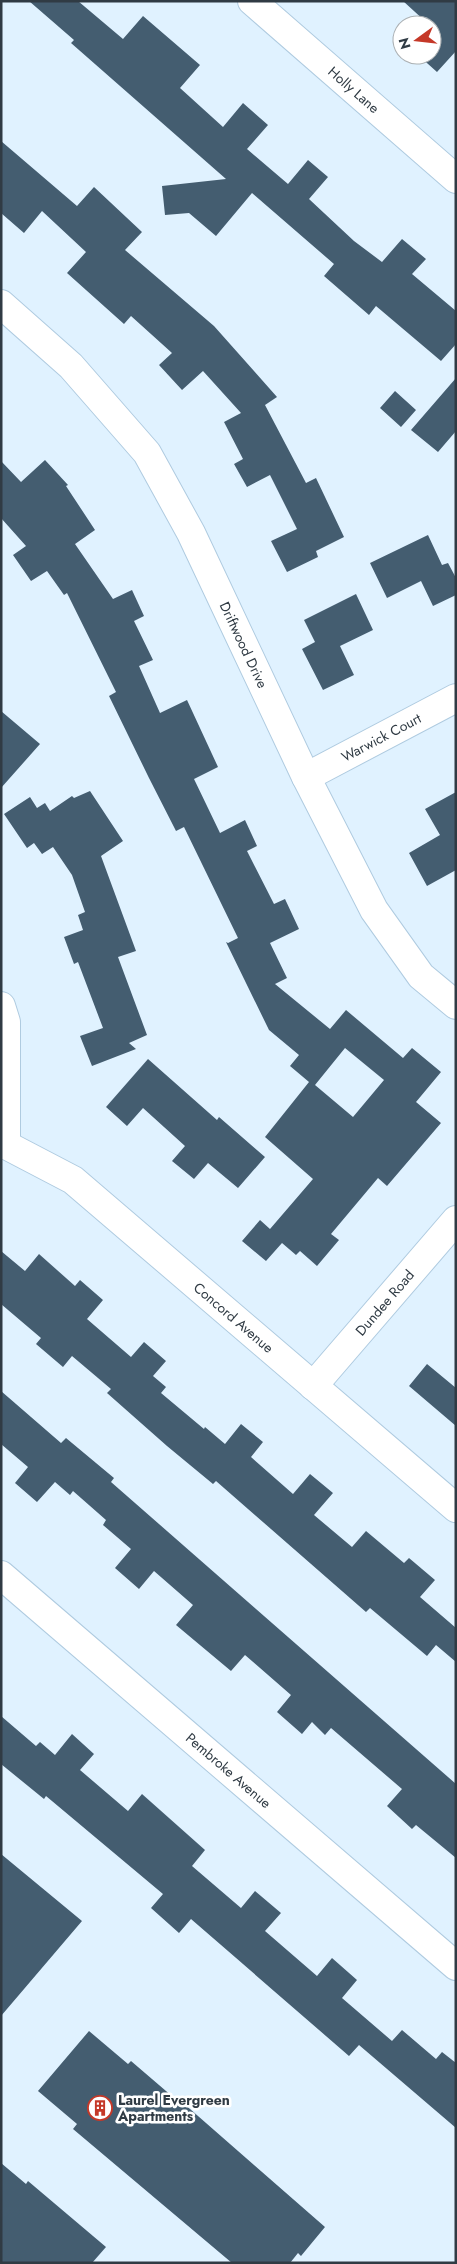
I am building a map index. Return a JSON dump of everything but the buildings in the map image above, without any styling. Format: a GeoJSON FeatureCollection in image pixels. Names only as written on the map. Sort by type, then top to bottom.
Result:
{"type":"FeatureCollection","features":[{"type":"Feature","properties":{"kind":"street","name":"Holly Lane"},"geometry":{"type":"LineString","coordinates":[[252,1],[456,179]]}},
{"type":"Feature","properties":{"kind":"street","name":"Driftwood Drive"},"geometry":{"type":"LineString","coordinates":[[1,304],[72,366],[147,453],[191,533],[306,777],[374,910],[421,976],[456,1005]]}},
{"type":"Feature","properties":{"kind":"street","name":"Warwick Court"},"geometry":{"type":"LineString","coordinates":[[306,777],[456,698]]}},
{"type":"Feature","properties":{"kind":"street"},"geometry":{"type":"LineString","coordinates":[[1,1006],[6,1022],[3,1145]]}},
{"type":"Feature","properties":{"kind":"street","name":"Concord Avenue"},"geometry":{"type":"LineString","coordinates":[[3,1145],[73,1180],[456,1508]]}},
{"type":"Feature","properties":{"kind":"street","name":"Dundee Road"},"geometry":{"type":"LineString","coordinates":[[314,1386],[456,1220]]}},
{"type":"Feature","properties":{"kind":"street","name":"Pembroke Avenue"},"geometry":{"type":"LineString","coordinates":[[1,1575],[456,1966]]}},
{"type":"Feature","properties":{"kind":"place","name":"Laurel Evergreen Apartments"},"geometry":{"type":"Point","coordinates":[100,2108]}}]}
